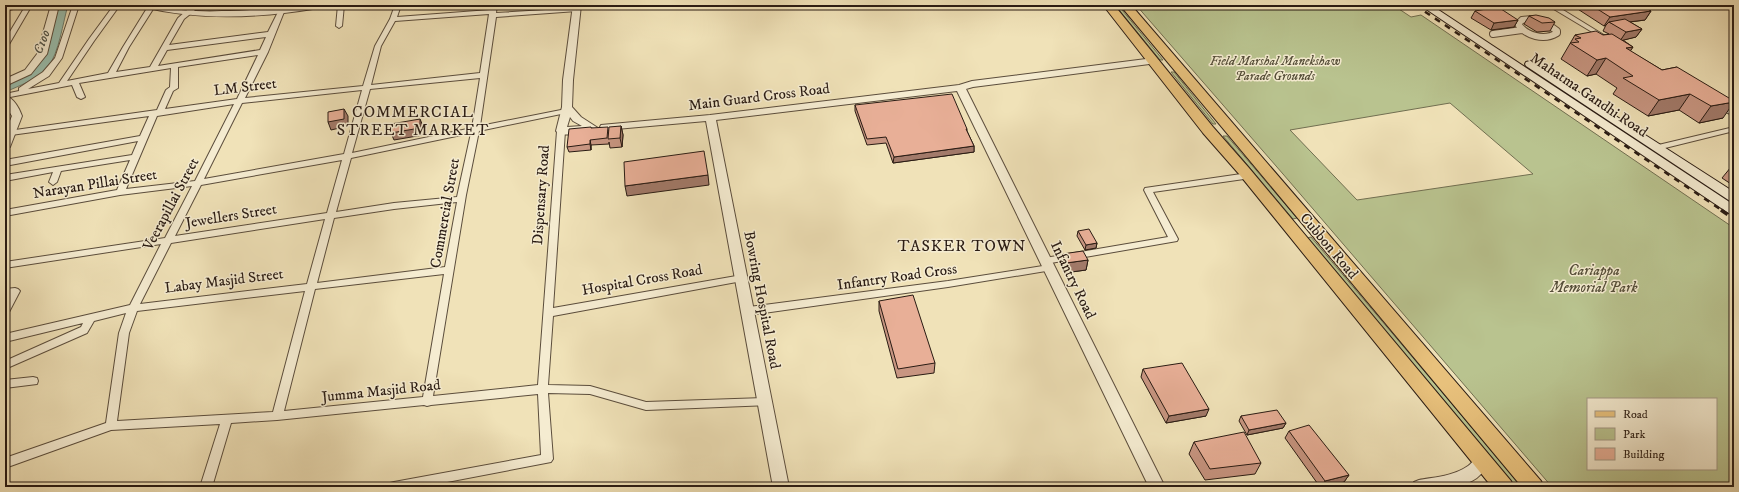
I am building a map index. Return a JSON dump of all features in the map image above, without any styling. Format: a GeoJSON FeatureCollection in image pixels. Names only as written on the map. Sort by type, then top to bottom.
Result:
{"type":"FeatureCollection","features":[{"type":"Feature","properties":{"kind":"main road","name":"Cubbon Road"},"geometry":{"type":"LineString","coordinates":[[1108,5],[1208,130],[1248,176],[1504,487]]}},
{"type":"Feature","properties":{"kind":"main road","name":"Cubbon Road"},"geometry":{"type":"LineString","coordinates":[[1125,5],[1534,487]]}},
{"type":"Feature","properties":{"kind":"main road","name":"Mahatma Gandhi Road"},"geometry":{"type":"LineString","coordinates":[[1426,5],[1734,211]]}},
{"type":"Feature","properties":{"kind":"main road","name":"Mahatma Gandhi Road"},"geometry":{"type":"LineString","coordinates":[[1440,5],[1734,198]]}},
{"type":"Feature","properties":{"kind":"main road"},"geometry":{"type":"LineString","coordinates":[[1208,130],[1227,127]]}},
{"type":"Feature","properties":{"kind":"main road"},"geometry":{"type":"LineString","coordinates":[[1294,232],[1314,229]]}},
{"type":"Feature","properties":{"kind":"street"},"geometry":{"type":"LineString","coordinates":[[5,8],[18,5]]}},
{"type":"Feature","properties":{"kind":"street"},"geometry":{"type":"LineString","coordinates":[[5,46],[29,5]]}},
{"type":"Feature","properties":{"kind":"street"},"geometry":{"type":"LineString","coordinates":[[5,83],[28,72],[42,54],[55,5]]}},
{"type":"Feature","properties":{"kind":"street"},"geometry":{"type":"LineString","coordinates":[[18,93],[46,74],[58,58],[76,5]]}},
{"type":"Feature","properties":{"kind":"street"},"geometry":{"type":"LineString","coordinates":[[62,84],[91,40],[117,5]]}},
{"type":"Feature","properties":{"kind":"street"},"geometry":{"type":"LineString","coordinates":[[153,68],[181,18],[196,5]]}},
{"type":"Feature","properties":{"kind":"street"},"geometry":{"type":"LineString","coordinates":[[111,75],[149,6],[187,13],[244,14],[283,8],[319,5]]}},
{"type":"Feature","properties":{"kind":"street"},"geometry":{"type":"LineString","coordinates":[[339,26],[341,5]]}},
{"type":"Feature","properties":{"kind":"street"},"geometry":{"type":"LineString","coordinates":[[277,416],[311,286],[378,46],[393,19],[398,5]]}},
{"type":"Feature","properties":{"kind":"street"},"geometry":{"type":"LineString","coordinates":[[1550,5],[1610,40]]}},
{"type":"Feature","properties":{"kind":"street"},"geometry":{"type":"LineString","coordinates":[[393,19],[493,11],[577,7]]}},
{"type":"Feature","properties":{"kind":"street","name":"Dispensary Road"},"geometry":{"type":"LineString","coordinates":[[394,487],[547,459],[542,389],[561,131],[567,109],[568,80],[577,7]]}},
{"type":"Feature","properties":{"kind":"street","name":"Veerapillai Street"},"geometry":{"type":"LineString","coordinates":[[111,426],[124,333],[133,308],[167,240],[199,183],[264,52],[283,8]]}},
{"type":"Feature","properties":{"kind":"street","name":"Commercial Street"},"geometry":{"type":"LineString","coordinates":[[427,402],[461,198],[475,129],[493,11]]}},
{"type":"Feature","properties":{"kind":"street"},"geometry":{"type":"LineString","coordinates":[[1493,34],[1522,30],[1540,36],[1551,36],[1557,33],[1551,25],[1532,19],[1518,22],[1522,30]]}},
{"type":"Feature","properties":{"kind":"street"},"geometry":{"type":"LineString","coordinates":[[163,48],[272,34]]}},
{"type":"Feature","properties":{"kind":"street"},"geometry":{"type":"LineString","coordinates":[[1127,64],[1141,57],[1144,49]]}},
{"type":"Feature","properties":{"kind":"street"},"geometry":{"type":"LineString","coordinates":[[5,147],[17,116],[13,107],[5,98],[18,93],[153,68],[264,52]]}},
{"type":"Feature","properties":{"kind":"street","name":"Main Guard Cross Road"},"geometry":{"type":"LineString","coordinates":[[960,88],[972,84],[1127,64],[1156,64]]}},
{"type":"Feature","properties":{"kind":"street","name":"Main Guard Cross Road"},"geometry":{"type":"LineString","coordinates":[[561,131],[710,118],[960,88],[975,89],[1156,64]]}},
{"type":"Feature","properties":{"kind":"street"},"geometry":{"type":"LineString","coordinates":[[120,192],[156,114],[170,90],[174,88],[175,65]]}},
{"type":"Feature","properties":{"kind":"street","name":"LM Street"},"geometry":{"type":"LineString","coordinates":[[10,131],[156,114],[239,101],[483,74]]}},
{"type":"Feature","properties":{"kind":"street"},"geometry":{"type":"LineString","coordinates":[[75,82],[80,98]]}},
{"type":"Feature","properties":{"kind":"street","name":"Infantry Road"},"geometry":{"type":"LineString","coordinates":[[960,88],[1157,487]]}},
{"type":"Feature","properties":{"kind":"street"},"geometry":{"type":"LineString","coordinates":[[1716,103],[1734,114]]}},
{"type":"Feature","properties":{"kind":"street"},"geometry":{"type":"LineString","coordinates":[[567,109],[577,119],[592,128]]}},
{"type":"Feature","properties":{"kind":"street","name":"Narayan Pillai Street"},"geometry":{"type":"LineString","coordinates":[[5,213],[120,192],[199,183],[348,156],[567,109]]}},
{"type":"Feature","properties":{"kind":"street","name":"Bowring Hospital Road"},"geometry":{"type":"LineString","coordinates":[[710,118],[749,311],[781,487]]}},
{"type":"Feature","properties":{"kind":"street"},"geometry":{"type":"LineString","coordinates":[[1657,148],[1734,129]]}},
{"type":"Feature","properties":{"kind":"street"},"geometry":{"type":"LineString","coordinates":[[5,163],[144,138]]}},
{"type":"Feature","properties":{"kind":"street"},"geometry":{"type":"LineString","coordinates":[[5,178],[136,157]]}},
{"type":"Feature","properties":{"kind":"street"},"geometry":{"type":"LineString","coordinates":[[53,182],[58,170]]}},
{"type":"Feature","properties":{"kind":"street","name":"Infantry Road Cross"},"geometry":{"type":"LineString","coordinates":[[749,311],[948,284],[1174,240],[1148,190],[1248,176]]}},
{"type":"Feature","properties":{"kind":"street","name":"Jewellers Street"},"geometry":{"type":"LineString","coordinates":[[5,265],[461,198]]}},
{"type":"Feature","properties":{"kind":"street","name":"Labay Masjid Street"},"geometry":{"type":"LineString","coordinates":[[5,338],[133,308],[449,270]]}},
{"type":"Feature","properties":{"kind":"street","name":"Hospital Cross Road"},"geometry":{"type":"LineString","coordinates":[[548,313],[742,278]]}},
{"type":"Feature","properties":{"kind":"street"},"geometry":{"type":"LineString","coordinates":[[5,292],[15,291],[5,311]]}},
{"type":"Feature","properties":{"kind":"street"},"geometry":{"type":"LineString","coordinates":[[5,365],[84,330],[91,318]]}},
{"type":"Feature","properties":{"kind":"street"},"geometry":{"type":"LineString","coordinates":[[5,384],[33,381]]}},
{"type":"Feature","properties":{"kind":"street","name":"Jumma Masjid Road"},"geometry":{"type":"LineString","coordinates":[[5,463],[111,426],[277,416],[427,402],[542,389],[590,390],[646,406],[765,402]]}},
{"type":"Feature","properties":{"kind":"street"},"geometry":{"type":"LineString","coordinates":[[206,487],[227,419]]}},
{"type":"Feature","properties":{"kind":"street"},"geometry":{"type":"LineString","coordinates":[[1419,487],[1461,478],[1475,470],[1481,460]]}},
{"type":"Feature","properties":{"kind":"green space"},"geometry":{"type":"Polygon","coordinates":[[[1115,5],[1118,5],[1163,60],[1160,60],[1115,5]]]}},
{"type":"Feature","properties":{"kind":"green space","name":"Cariappa Memorial Park"},"geometry":{"type":"Polygon","coordinates":[[[1136,5],[1393,5],[1411,17],[1421,15],[1734,228],[1734,487],[1552,487],[1136,5]],[[1450,103],[1290,130],[1357,200],[1533,174],[1450,103]]]}},
{"type":"Feature","properties":{"kind":"green space"},"geometry":{"type":"Polygon","coordinates":[[[1171,72],[1174,72],[1216,124],[1213,124],[1171,72]]]}},
{"type":"Feature","properties":{"kind":"green space"},"geometry":{"type":"Polygon","coordinates":[[[1223,136],[1227,136],[1297,218],[1293,219],[1223,136]]]}},
{"type":"Feature","properties":{"kind":"green space"},"geometry":{"type":"Polygon","coordinates":[[[1311,237],[1522,487],[1515,487],[1307,238],[1311,237]]]}},
{"type":"Feature","properties":{"kind":"shaded area"},"geometry":{"type":"Polygon","coordinates":[[[59,5],[68,5],[58,46],[52,61],[39,75],[28,82],[5,92],[5,87],[36,68],[42,56],[59,5]]]}},
{"type":"Feature","properties":{"kind":"building"},"geometry":{"type":"Polygon","coordinates":[[[1591,5],[1641,5],[1651,11],[1610,17],[1591,5]]]}},
{"type":"Feature","properties":{"kind":"building"},"geometry":{"type":"Polygon","coordinates":[[[1498,7],[1518,20],[1494,23],[1475,11],[1498,7]]]}},
{"type":"Feature","properties":{"kind":"building"},"geometry":{"type":"Polygon","coordinates":[[[1536,15],[1549,18],[1555,22],[1542,23],[1529,16],[1536,15]]]}},
{"type":"Feature","properties":{"kind":"building"},"geometry":{"type":"Polygon","coordinates":[[[1625,19],[1642,29],[1626,32],[1609,22],[1625,19]]]}},
{"type":"Feature","properties":{"kind":"building"},"geometry":{"type":"Polygon","coordinates":[[[1596,31],[1603,35],[1612,34],[1633,47],[1626,48],[1662,70],[1677,67],[1734,102],[1711,106],[1690,94],[1659,100],[1623,78],[1633,76],[1606,58],[1597,60],[1570,43],[1579,42],[1575,39],[1581,38],[1575,35],[1596,31]]]}},
{"type":"Feature","properties":{"kind":"building"},"geometry":{"type":"Polygon","coordinates":[[[952,94],[974,146],[894,157],[886,137],[867,139],[855,105],[952,94]]]}},
{"type":"Feature","properties":{"kind":"building"},"geometry":{"type":"Polygon","coordinates":[[[344,109],[344,119],[328,122],[328,112],[344,109]]]}},
{"type":"Feature","properties":{"kind":"building"},"geometry":{"type":"Polygon","coordinates":[[[420,119],[420,128],[391,133],[391,124],[420,119]]]}},
{"type":"Feature","properties":{"kind":"building"},"geometry":{"type":"Polygon","coordinates":[[[621,126],[620,138],[608,139],[609,127],[621,126]]]}},
{"type":"Feature","properties":{"kind":"building"},"geometry":{"type":"Polygon","coordinates":[[[608,127],[607,138],[590,140],[590,144],[567,147],[569,129],[608,127]]]}},
{"type":"Feature","properties":{"kind":"building"},"geometry":{"type":"Polygon","coordinates":[[[704,151],[708,175],[625,186],[624,162],[704,151]]]}},
{"type":"Feature","properties":{"kind":"building"},"geometry":{"type":"Polygon","coordinates":[[[1089,229],[1097,243],[1086,245],[1078,231],[1089,229]]]}},
{"type":"Feature","properties":{"kind":"building"},"geometry":{"type":"Polygon","coordinates":[[[1083,251],[1088,260],[1066,263],[1062,254],[1083,251]]]}},
{"type":"Feature","properties":{"kind":"building"},"geometry":{"type":"Polygon","coordinates":[[[913,295],[935,363],[898,369],[879,301],[913,295]]]}},
{"type":"Feature","properties":{"kind":"building"},"geometry":{"type":"Polygon","coordinates":[[[1182,363],[1209,409],[1169,416],[1143,369],[1182,363]]]}},
{"type":"Feature","properties":{"kind":"building"},"geometry":{"type":"Polygon","coordinates":[[[1277,410],[1286,423],[1249,430],[1241,416],[1277,410]]]}},
{"type":"Feature","properties":{"kind":"building"},"geometry":{"type":"Polygon","coordinates":[[[1309,425],[1349,475],[1325,481],[1289,431],[1309,425]]]}},
{"type":"Feature","properties":{"kind":"building"},"geometry":{"type":"Polygon","coordinates":[[[1244,432],[1261,463],[1210,469],[1194,442],[1244,432]]]}},
{"type":"Feature","properties":{"kind":"railway"},"geometry":{"type":"LineString","coordinates":[[1415,5],[1723,211]]}},
{"type":"Feature","properties":{"kind":"railway"},"geometry":{"type":"LineString","coordinates":[[1721,210],[1734,219]]}},
{"type":"Feature","properties":{"kind":"district","name":"COMMERCIAL STREET MARKET"},"geometry":{"type":"Point","coordinates":[413,121]}},
{"type":"Feature","properties":{"kind":"district","name":"TASKER TOWN"},"geometry":{"type":"Point","coordinates":[962,246]}},
{"type":"Feature","properties":{"kind":"water label","name":"C100"},"geometry":{"type":"Point","coordinates":[42,42]}},
{"type":"Feature","properties":{"kind":"park label","name":"Field Marshal Manekshaw Parade Grounds"},"geometry":{"type":"Point","coordinates":[1275,68]}}]}
